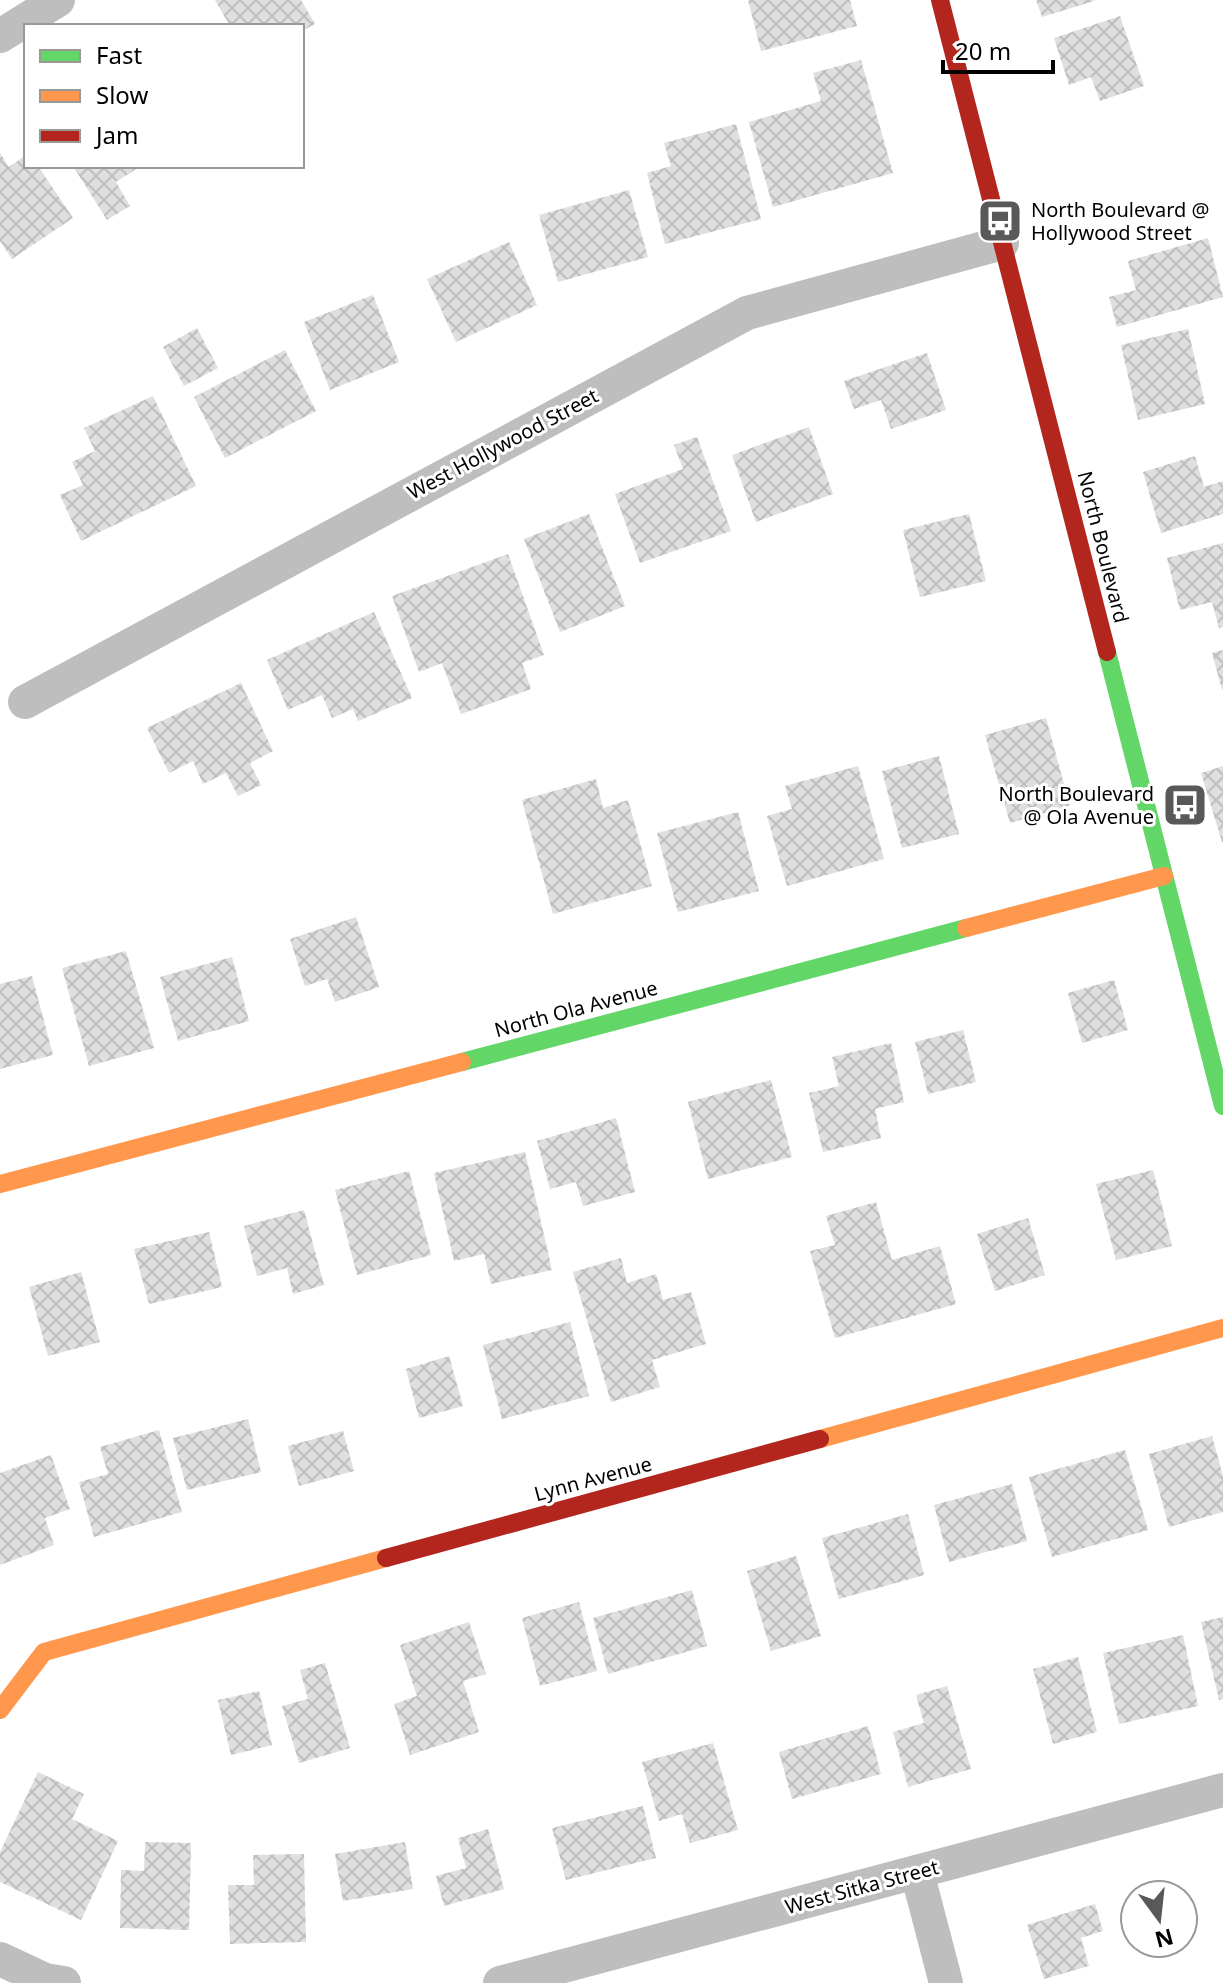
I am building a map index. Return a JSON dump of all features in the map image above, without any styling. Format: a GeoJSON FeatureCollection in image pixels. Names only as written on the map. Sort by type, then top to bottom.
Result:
{"type":"FeatureCollection","features":[{"type":"Feature","properties":{"kind":"street"},"geometry":{"type":"LineString","coordinates":[[0,36],[58,0]]}},
{"type":"Feature","properties":{"kind":"street","name":"North Boulevard"},"geometry":{"type":"LineString","coordinates":[[940,0],[1223,1106]]}},
{"type":"Feature","properties":{"kind":"street","name":"West Hollywood Street"},"geometry":{"type":"LineString","coordinates":[[25,702],[747,313],[1002,243]]}},
{"type":"Feature","properties":{"kind":"street","name":"North Ola Avenue"},"geometry":{"type":"LineString","coordinates":[[0,1184],[1164,876]]}},
{"type":"Feature","properties":{"kind":"street","name":"Lynn Avenue"},"geometry":{"type":"LineString","coordinates":[[0,1710],[44,1652],[1223,1328]]}},
{"type":"Feature","properties":{"kind":"street","name":"West Sitka Street"},"geometry":{"type":"LineString","coordinates":[[500,1983],[1223,1790]]}},
{"type":"Feature","properties":{"kind":"street"},"geometry":{"type":"LineString","coordinates":[[917,1872],[946,1983]]}},
{"type":"Feature","properties":{"kind":"street"},"geometry":{"type":"LineString","coordinates":[[0,1959],[45,1980],[64,1983]]}},
{"type":"Feature","properties":{"kind":"building"},"geometry":{"type":"Polygon","coordinates":[[[215,0],[301,0],[315,24],[304,30],[304,24],[229,24],[215,0]]]}},
{"type":"Feature","properties":{"kind":"building"},"geometry":{"type":"Polygon","coordinates":[[[748,0],[850,0],[857,26],[761,51],[748,0]]]}},
{"type":"Feature","properties":{"kind":"building"},"geometry":{"type":"Polygon","coordinates":[[[1036,0],[1094,0],[1094,1],[1042,17],[1036,0]]]}},
{"type":"Feature","properties":{"kind":"building"},"geometry":{"type":"Polygon","coordinates":[[[1120,16],[1144,86],[1100,101],[1091,77],[1069,85],[1054,38],[1120,16]]]}},
{"type":"Feature","properties":{"kind":"building"},"geometry":{"type":"Polygon","coordinates":[[[861,60],[893,173],[773,207],[749,122],[821,101],[813,73],[861,60]]]}},
{"type":"Feature","properties":{"kind":"building"},"geometry":{"type":"Polygon","coordinates":[[[736,124],[761,219],[665,244],[647,173],[671,166],[664,143],[736,124]]]}},
{"type":"Feature","properties":{"kind":"building"},"geometry":{"type":"Polygon","coordinates":[[[0,153],[9,167],[24,156],[24,168],[39,168],[73,218],[12,259],[0,241],[0,153]]]}},
{"type":"Feature","properties":{"kind":"building"},"geometry":{"type":"Polygon","coordinates":[[[74,168],[138,168],[116,182],[130,206],[107,220],[74,168]]]}},
{"type":"Feature","properties":{"kind":"building"},"geometry":{"type":"Polygon","coordinates":[[[629,190],[648,257],[558,282],[539,215],[629,190]]]}},
{"type":"Feature","properties":{"kind":"building"},"geometry":{"type":"Polygon","coordinates":[[[1208,238],[1223,297],[1117,327],[1109,297],[1136,290],[1128,261],[1208,238]]]}},
{"type":"Feature","properties":{"kind":"building"},"geometry":{"type":"Polygon","coordinates":[[[509,242],[537,305],[456,342],[427,279],[509,242]]]}},
{"type":"Feature","properties":{"kind":"building"},"geometry":{"type":"Polygon","coordinates":[[[373,295],[399,362],[330,390],[304,322],[373,295]]]}},
{"type":"Feature","properties":{"kind":"building"},"geometry":{"type":"Polygon","coordinates":[[[197,328],[218,368],[184,386],[163,347],[197,328]]]}},
{"type":"Feature","properties":{"kind":"building"},"geometry":{"type":"Polygon","coordinates":[[[1188,329],[1205,404],[1138,420],[1121,345],[1188,329]]]}},
{"type":"Feature","properties":{"kind":"building"},"geometry":{"type":"Polygon","coordinates":[[[285,350],[316,411],[225,458],[194,397],[285,350]]]}},
{"type":"Feature","properties":{"kind":"building"},"geometry":{"type":"Polygon","coordinates":[[[927,353],[946,410],[891,429],[881,400],[854,409],[844,381],[927,353]]]}},
{"type":"Feature","properties":{"kind":"building"},"geometry":{"type":"Polygon","coordinates":[[[153,396],[196,486],[81,541],[60,495],[83,485],[72,462],[95,451],[84,428],[153,396]]]}},
{"type":"Feature","properties":{"kind":"building"},"geometry":{"type":"Polygon","coordinates":[[[809,427],[833,494],[756,522],[732,455],[809,427]]]}},
{"type":"Feature","properties":{"kind":"building"},"geometry":{"type":"Polygon","coordinates":[[[697,437],[731,531],[640,563],[615,494],[683,469],[674,445],[697,437]]]}},
{"type":"Feature","properties":{"kind":"building"},"geometry":{"type":"Polygon","coordinates":[[[1195,456],[1204,487],[1223,481],[1223,514],[1161,533],[1143,472],[1195,456]]]}},
{"type":"Feature","properties":{"kind":"building"},"geometry":{"type":"Polygon","coordinates":[[[589,514],[625,606],[560,632],[524,539],[589,514]]]}},
{"type":"Feature","properties":{"kind":"building"},"geometry":{"type":"Polygon","coordinates":[[[969,514],[986,581],[920,597],[903,530],[969,514]]]}},
{"type":"Feature","properties":{"kind":"building"},"geometry":{"type":"Polygon","coordinates":[[[1223,543],[1223,627],[1219,628],[1212,602],[1180,610],[1167,558],[1223,543]]]}},
{"type":"Feature","properties":{"kind":"building"},"geometry":{"type":"Polygon","coordinates":[[[508,554],[544,655],[522,663],[531,689],[461,714],[442,663],[419,672],[392,596],[508,554]]]}},
{"type":"Feature","properties":{"kind":"building"},"geometry":{"type":"Polygon","coordinates":[[[374,612],[412,698],[358,721],[353,709],[332,718],[322,695],[288,710],[267,660],[374,612]]]}},
{"type":"Feature","properties":{"kind":"building"},"geometry":{"type":"Polygon","coordinates":[[[1223,650],[1223,690],[1222,690],[1212,653],[1223,650]]]}},
{"type":"Feature","properties":{"kind":"building"},"geometry":{"type":"Polygon","coordinates":[[[241,683],[273,751],[250,763],[261,785],[238,796],[226,773],[203,784],[193,761],[169,773],[147,728],[241,683]]]}},
{"type":"Feature","properties":{"kind":"building"},"geometry":{"type":"Polygon","coordinates":[[[1046,718],[1070,806],[1010,823],[985,735],[1046,718]]]}},
{"type":"Feature","properties":{"kind":"building"},"geometry":{"type":"Polygon","coordinates":[[[939,756],[959,834],[902,848],[882,771],[939,756]]]}},
{"type":"Feature","properties":{"kind":"building"},"geometry":{"type":"Polygon","coordinates":[[[858,766],[884,859],[787,886],[767,816],[792,809],[785,786],[858,766]]]}},
{"type":"Feature","properties":{"kind":"building"},"geometry":{"type":"Polygon","coordinates":[[[1223,766],[1223,842],[1222,842],[1201,773],[1223,766]]]}},
{"type":"Feature","properties":{"kind":"building"},"geometry":{"type":"Polygon","coordinates":[[[596,779],[603,808],[628,800],[652,886],[553,914],[522,800],[596,779]]]}},
{"type":"Feature","properties":{"kind":"building"},"geometry":{"type":"Polygon","coordinates":[[[738,812],[759,891],[678,912],[657,833],[738,812]]]}},
{"type":"Feature","properties":{"kind":"building"},"geometry":{"type":"Polygon","coordinates":[[[356,917],[379,987],[335,1002],[327,979],[305,986],[290,939],[356,917]]]}},
{"type":"Feature","properties":{"kind":"building"},"geometry":{"type":"Polygon","coordinates":[[[126,951],[154,1048],[89,1066],[62,968],[126,951]]]}},
{"type":"Feature","properties":{"kind":"building"},"geometry":{"type":"Polygon","coordinates":[[[232,957],[249,1021],[178,1041],[160,977],[232,957]]]}},
{"type":"Feature","properties":{"kind":"building"},"geometry":{"type":"Polygon","coordinates":[[[32,976],[53,1055],[0,1069],[0,984],[32,976]]]}},
{"type":"Feature","properties":{"kind":"building"},"geometry":{"type":"Polygon","coordinates":[[[1114,980],[1128,1030],[1082,1043],[1068,993],[1114,980]]]}},
{"type":"Feature","properties":{"kind":"building"},"geometry":{"type":"Polygon","coordinates":[[[963,1030],[976,1082],[928,1094],[915,1042],[963,1030]]]}},
{"type":"Feature","properties":{"kind":"building"},"geometry":{"type":"Polygon","coordinates":[[[891,1043],[904,1102],[875,1109],[881,1138],[823,1152],[809,1093],[839,1086],[832,1057],[891,1043]]]}},
{"type":"Feature","properties":{"kind":"building"},"geometry":{"type":"Polygon","coordinates":[[[771,1080],[792,1157],[708,1179],[688,1102],[771,1080]]]}},
{"type":"Feature","properties":{"kind":"building"},"geometry":{"type":"Polygon","coordinates":[[[616,1118],[635,1192],[583,1206],[576,1182],[550,1189],[537,1141],[616,1118]]]}},
{"type":"Feature","properties":{"kind":"building"},"geometry":{"type":"Polygon","coordinates":[[[525,1152],[552,1270],[491,1284],[484,1254],[454,1261],[434,1173],[525,1152]]]}},
{"type":"Feature","properties":{"kind":"building"},"geometry":{"type":"Polygon","coordinates":[[[1153,1170],[1172,1246],[1116,1260],[1096,1184],[1153,1170]]]}},
{"type":"Feature","properties":{"kind":"building"},"geometry":{"type":"Polygon","coordinates":[[[409,1171],[431,1255],[357,1275],[335,1190],[409,1171]]]}},
{"type":"Feature","properties":{"kind":"building"},"geometry":{"type":"Polygon","coordinates":[[[876,1202],[892,1260],[940,1246],[956,1304],[835,1338],[810,1251],[835,1245],[826,1216],[876,1202]]]}},
{"type":"Feature","properties":{"kind":"building"},"geometry":{"type":"Polygon","coordinates":[[[304,1210],[324,1285],[293,1294],[287,1268],[257,1276],[244,1226],[304,1210]]]}},
{"type":"Feature","properties":{"kind":"building"},"geometry":{"type":"Polygon","coordinates":[[[1028,1218],[1045,1275],[995,1291],[977,1234],[1028,1218]]]}},
{"type":"Feature","properties":{"kind":"building"},"geometry":{"type":"Polygon","coordinates":[[[209,1232],[222,1287],[149,1304],[134,1249],[209,1232]]]}},
{"type":"Feature","properties":{"kind":"building"},"geometry":{"type":"Polygon","coordinates":[[[621,1258],[627,1283],[656,1274],[663,1300],[691,1292],[706,1344],[652,1360],[660,1387],[611,1402],[573,1272],[621,1258]]]}},
{"type":"Feature","properties":{"kind":"building"},"geometry":{"type":"Polygon","coordinates":[[[81,1272],[100,1342],[48,1356],[29,1287],[81,1272]]]}},
{"type":"Feature","properties":{"kind":"building"},"geometry":{"type":"Polygon","coordinates":[[[570,1322],[589,1396],[502,1419],[483,1345],[570,1322]]]}},
{"type":"Feature","properties":{"kind":"building"},"geometry":{"type":"Polygon","coordinates":[[[449,1356],[463,1406],[419,1418],[406,1369],[449,1356]]]}},
{"type":"Feature","properties":{"kind":"building"},"geometry":{"type":"Polygon","coordinates":[[[248,1419],[261,1472],[187,1490],[173,1438],[248,1419]]]}},
{"type":"Feature","properties":{"kind":"building"},"geometry":{"type":"Polygon","coordinates":[[[159,1430],[182,1512],[94,1537],[79,1482],[108,1474],[100,1447],[159,1430]]]}},
{"type":"Feature","properties":{"kind":"building"},"geometry":{"type":"Polygon","coordinates":[[[343,1431],[354,1471],[299,1486],[288,1446],[343,1431]]]}},
{"type":"Feature","properties":{"kind":"building"},"geometry":{"type":"Polygon","coordinates":[[[1212,1436],[1223,1476],[1223,1512],[1169,1527],[1149,1454],[1212,1436]]]}},
{"type":"Feature","properties":{"kind":"building"},"geometry":{"type":"Polygon","coordinates":[[[1125,1450],[1148,1530],[1052,1557],[1029,1477],[1125,1450]]]}},
{"type":"Feature","properties":{"kind":"building"},"geometry":{"type":"Polygon","coordinates":[[[51,1455],[70,1509],[45,1518],[54,1545],[0,1565],[0,1473],[51,1455]]]}},
{"type":"Feature","properties":{"kind":"building"},"geometry":{"type":"Polygon","coordinates":[[[1012,1484],[1027,1541],[949,1562],[934,1505],[1012,1484]]]}},
{"type":"Feature","properties":{"kind":"building"},"geometry":{"type":"Polygon","coordinates":[[[908,1514],[924,1575],[839,1599],[822,1538],[908,1514]]]}},
{"type":"Feature","properties":{"kind":"building"},"geometry":{"type":"Polygon","coordinates":[[[796,1556],[821,1636],[771,1651],[747,1571],[796,1556]]]}},
{"type":"Feature","properties":{"kind":"building"},"geometry":{"type":"Polygon","coordinates":[[[692,1590],[707,1646],[608,1674],[593,1618],[692,1590]]]}},
{"type":"Feature","properties":{"kind":"building"},"geometry":{"type":"Polygon","coordinates":[[[579,1602],[597,1671],[540,1686],[522,1618],[579,1602]]]}},
{"type":"Feature","properties":{"kind":"building"},"geometry":{"type":"Polygon","coordinates":[[[1223,1617],[1223,1699],[1219,1700],[1201,1622],[1223,1617]]]}},
{"type":"Feature","properties":{"kind":"building"},"geometry":{"type":"Polygon","coordinates":[[[469,1622],[486,1674],[463,1681],[479,1732],[410,1755],[394,1704],[417,1696],[400,1645],[469,1622]]]}},
{"type":"Feature","properties":{"kind":"building"},"geometry":{"type":"Polygon","coordinates":[[[1183,1635],[1198,1706],[1119,1724],[1103,1653],[1183,1635]]]}},
{"type":"Feature","properties":{"kind":"building"},"geometry":{"type":"Polygon","coordinates":[[[1078,1657],[1097,1732],[1053,1744],[1033,1669],[1078,1657]]]}},
{"type":"Feature","properties":{"kind":"building"},"geometry":{"type":"Polygon","coordinates":[[[325,1663],[350,1748],[299,1763],[282,1706],[308,1699],[300,1670],[325,1663]]]}},
{"type":"Feature","properties":{"kind":"building"},"geometry":{"type":"Polygon","coordinates":[[[947,1686],[971,1769],[908,1787],[893,1732],[924,1723],[916,1695],[947,1686]]]}},
{"type":"Feature","properties":{"kind":"building"},"geometry":{"type":"Polygon","coordinates":[[[259,1691],[272,1745],[231,1755],[218,1700],[259,1691]]]}},
{"type":"Feature","properties":{"kind":"building"},"geometry":{"type":"Polygon","coordinates":[[[868,1726],[881,1774],[792,1799],[779,1752],[868,1726]]]}},
{"type":"Feature","properties":{"kind":"building"},"geometry":{"type":"Polygon","coordinates":[[[713,1743],[738,1830],[690,1843],[682,1814],[659,1821],[642,1762],[713,1743]]]}},
{"type":"Feature","properties":{"kind":"building"},"geometry":{"type":"Polygon","coordinates":[[[38,1772],[84,1794],[72,1819],[118,1841],[81,1920],[0,1882],[0,1852],[38,1772]]]}},
{"type":"Feature","properties":{"kind":"building"},"geometry":{"type":"Polygon","coordinates":[[[643,1806],[656,1858],[566,1880],[552,1828],[643,1806]]]}},
{"type":"Feature","properties":{"kind":"building"},"geometry":{"type":"Polygon","coordinates":[[[488,1829],[504,1889],[444,1906],[436,1876],[466,1868],[458,1838],[488,1829]]]}},
{"type":"Feature","properties":{"kind":"building"},"geometry":{"type":"Polygon","coordinates":[[[145,1842],[191,1843],[189,1930],[120,1928],[121,1870],[144,1871],[145,1842]]]}},
{"type":"Feature","properties":{"kind":"building"},"geometry":{"type":"Polygon","coordinates":[[[405,1842],[413,1889],[343,1901],[335,1854],[405,1842]]]}},
{"type":"Feature","properties":{"kind":"building"},"geometry":{"type":"Polygon","coordinates":[[[304,1854],[306,1942],[230,1944],[228,1885],[254,1885],[253,1855],[304,1854]]]}},
{"type":"Feature","properties":{"kind":"building"},"geometry":{"type":"Polygon","coordinates":[[[1095,1904],[1103,1931],[1081,1938],[1089,1966],[1044,1979],[1027,1925],[1095,1904]]]}},
{"type":"Feature","properties":{"kind":"traffic: fast"},"geometry":{"type":"LineString","coordinates":[[1107,652],[1223,1106]]}},
{"type":"Feature","properties":{"kind":"traffic: fast"},"geometry":{"type":"LineString","coordinates":[[462,1062],[966,928]]}},
{"type":"Feature","properties":{"kind":"traffic: slow"},"geometry":{"type":"LineString","coordinates":[[966,928],[1164,876]]}},
{"type":"Feature","properties":{"kind":"traffic: slow"},"geometry":{"type":"LineString","coordinates":[[0,1184],[462,1062]]}},
{"type":"Feature","properties":{"kind":"traffic: slow"},"geometry":{"type":"LineString","coordinates":[[820,1439],[1223,1328]]}},
{"type":"Feature","properties":{"kind":"traffic: slow"},"geometry":{"type":"LineString","coordinates":[[0,1710],[44,1652],[386,1558]]}},
{"type":"Feature","properties":{"kind":"traffic: jam"},"geometry":{"type":"LineString","coordinates":[[940,0],[1107,652]]}},
{"type":"Feature","properties":{"kind":"traffic: jam"},"geometry":{"type":"LineString","coordinates":[[386,1558],[820,1439]]}},
{"type":"Feature","properties":{"kind":"place","name":"North Boulevard @ Hollywood Street"},"geometry":{"type":"Point","coordinates":[1000,221]}},
{"type":"Feature","properties":{"kind":"place","name":"North Boulevard @ Ola Avenue"},"geometry":{"type":"Point","coordinates":[1185,805]}}]}
